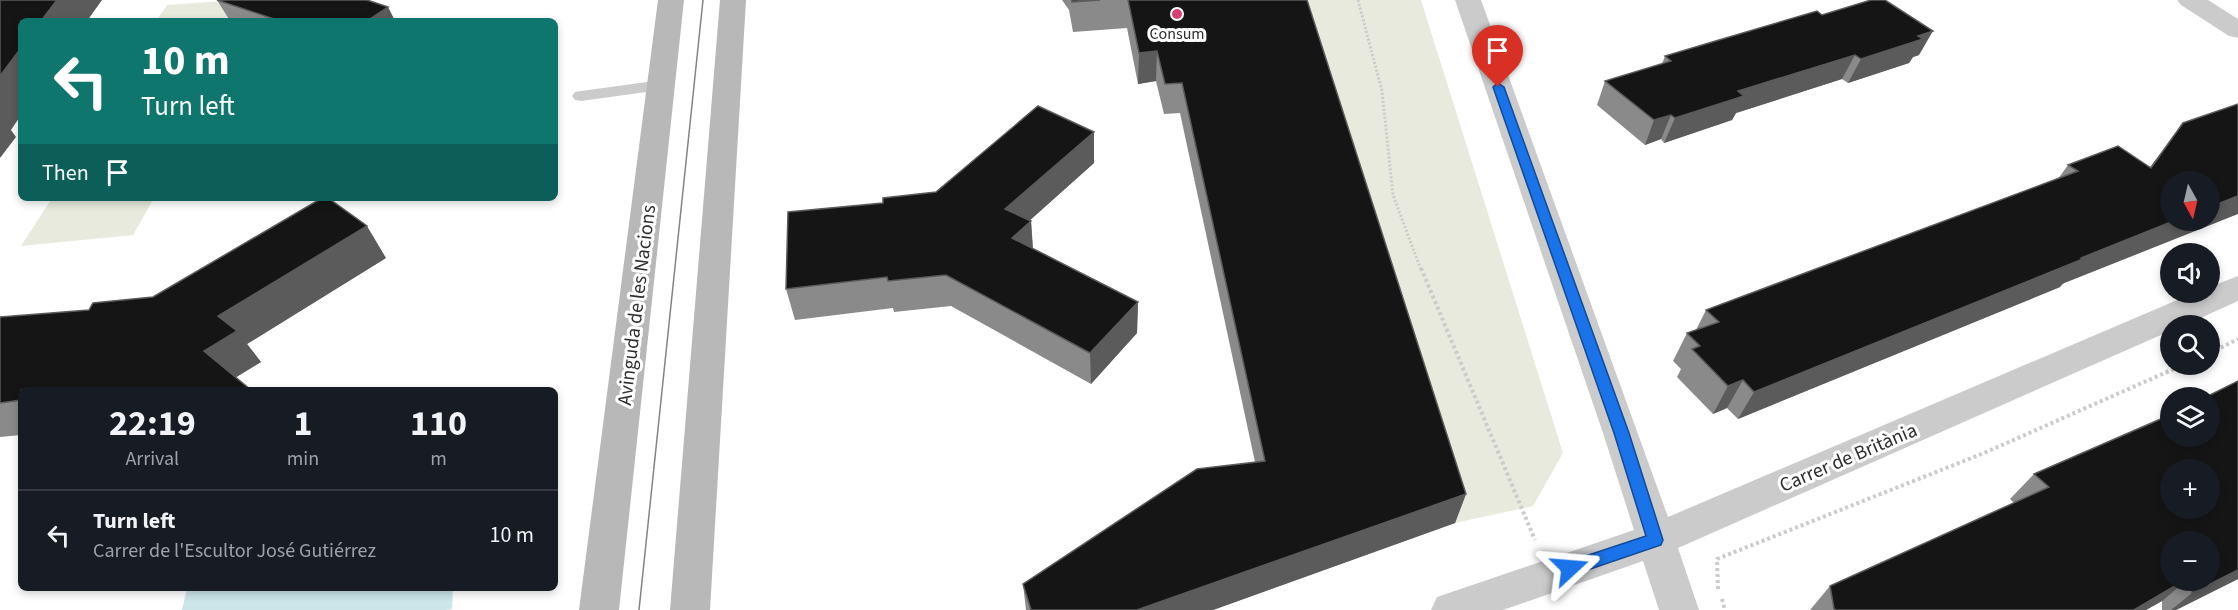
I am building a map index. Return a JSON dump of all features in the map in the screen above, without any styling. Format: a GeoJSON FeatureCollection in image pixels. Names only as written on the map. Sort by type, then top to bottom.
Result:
{"type":"FeatureCollection","features":[{"type":"Feature","properties":{"kind":"main road","name":"Avinguda de les Nacions"},"geometry":{"type":"LineString","coordinates":[[599,610],[671,0]]}},
{"type":"Feature","properties":{"kind":"main road"},"geometry":{"type":"LineString","coordinates":[[690,610],[733,0]]}},
{"type":"Feature","properties":{"kind":"street"},"geometry":{"type":"LineString","coordinates":[[1468,0],[1621,433],[1679,610]]}},
{"type":"Feature","properties":{"kind":"street"},"geometry":{"type":"LineString","coordinates":[[2190,0],[2238,30]]}},
{"type":"Feature","properties":{"kind":"street","name":"Carrer de Britània"},"geometry":{"type":"LineString","coordinates":[[1451,610],[1655,540],[2238,288]]}},
{"type":"Feature","properties":{"kind":"lane"},"geometry":{"type":"LineString","coordinates":[[581,96],[662,85]]}},
{"type":"Feature","properties":{"kind":"path"},"geometry":{"type":"LineString","coordinates":[[1358,0],[1382,91],[1393,195],[1434,307],[1522,510]]}},
{"type":"Feature","properties":{"kind":"path"},"geometry":{"type":"LineString","coordinates":[[2220,347],[2238,339]]}},
{"type":"Feature","properties":{"kind":"path"},"geometry":{"type":"LineString","coordinates":[[1725,610],[1718,587],[1717,560],[1984,453],[2160,375]]}},
{"type":"Feature","properties":{"kind":"shaded area"},"geometry":{"type":"Polygon","coordinates":[[[237,0],[226,18],[158,18],[167,5],[237,0]]]}},
{"type":"Feature","properties":{"kind":"shaded area"},"geometry":{"type":"Polygon","coordinates":[[[1289,0],[1421,0],[1563,453],[1533,506],[1455,523],[1303,29],[1289,0]]]}},
{"type":"Feature","properties":{"kind":"shaded area"},"geometry":{"type":"Polygon","coordinates":[[[50,201],[152,201],[133,235],[21,246],[50,201]]]}},
{"type":"Feature","properties":{"kind":"water"},"geometry":{"type":"Polygon","coordinates":[[[186,591],[453,591],[452,609],[446,610],[182,610],[186,591]]]}},
{"type":"Feature","properties":{"kind":"building"},"geometry":{"type":"Polygon","coordinates":[[[0,0],[57,0],[43,18],[18,18],[18,52],[0,76],[0,0]]]}},
{"type":"Feature","properties":{"kind":"building"},"geometry":{"type":"Polygon","coordinates":[[[217,0],[367,0],[388,7],[372,18],[271,18],[217,0]]]}},
{"type":"Feature","properties":{"kind":"building"},"geometry":{"type":"Polygon","coordinates":[[[1072,0],[1100,0],[1072,2],[1072,0]]]}},
{"type":"Feature","properties":{"kind":"building"},"geometry":{"type":"Polygon","coordinates":[[[1128,0],[1307,0],[1466,494],[1137,610],[1031,610],[1023,584],[1197,469],[1265,461],[1182,83],[1165,84],[1157,51],[1139,53],[1128,0]]]}},
{"type":"Feature","properties":{"kind":"building"},"geometry":{"type":"Polygon","coordinates":[[[1871,0],[1885,0],[1933,31],[1918,36],[1923,39],[1861,59],[1855,55],[1738,91],[1744,96],[1675,118],[1671,115],[1654,120],[1605,81],[1671,61],[1665,56],[1817,11],[1822,15],[1871,0]]]}},
{"type":"Feature","properties":{"kind":"building"},"geometry":{"type":"Polygon","coordinates":[[[2238,104],[2238,196],[2220,203],[2220,171],[2160,171],[2160,226],[1754,392],[1743,380],[1728,386],[1692,349],[1700,346],[1687,333],[1719,322],[1706,310],[2078,171],[2068,165],[2118,146],[2151,168],[2183,123],[2238,104]]]}},
{"type":"Feature","properties":{"kind":"building"},"geometry":{"type":"Polygon","coordinates":[[[1038,106],[1094,132],[1005,209],[1031,221],[1012,238],[1138,302],[1090,353],[946,275],[888,281],[887,277],[786,289],[788,212],[883,203],[883,198],[936,192],[1038,106]]]}},
{"type":"Feature","properties":{"kind":"building"},"geometry":{"type":"Polygon","coordinates":[[[317,201],[332,201],[367,226],[218,316],[237,331],[204,351],[247,387],[18,387],[18,400],[0,403],[0,317],[89,310],[93,303],[153,297],[317,201]]]}},
{"type":"Feature","properties":{"kind":"building"},"geometry":{"type":"Polygon","coordinates":[[[2238,381],[2238,570],[2220,579],[2220,531],[2160,531],[2160,591],[2166,591],[2134,610],[1834,609],[1830,586],[2049,487],[2034,474],[2160,419],[2160,447],[2220,447],[2220,390],[2238,381]]]}},
{"type":"Feature","properties":{"kind":"tram line"},"geometry":{"type":"LineString","coordinates":[[639,610],[703,0]]}},
{"type":"Feature","properties":{"kind":"place","name":"Consum"},"geometry":{"type":"Point","coordinates":[1177,14]}},
{"type":"Feature","properties":{"kind":"route"},"geometry":{"type":"LineString","coordinates":[[1498,87],[1621,433],[1655,540],[1570,568]]}}]}
